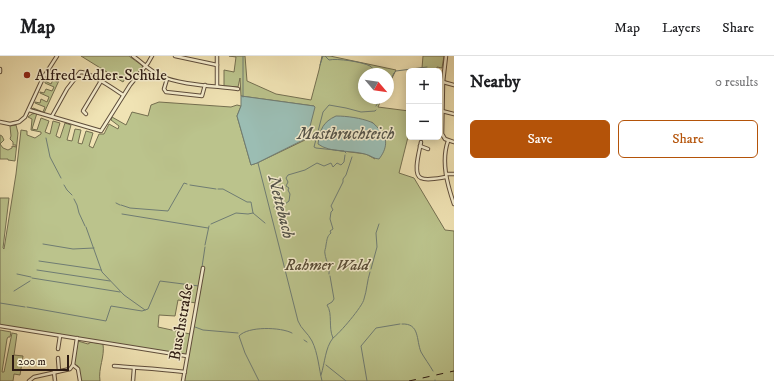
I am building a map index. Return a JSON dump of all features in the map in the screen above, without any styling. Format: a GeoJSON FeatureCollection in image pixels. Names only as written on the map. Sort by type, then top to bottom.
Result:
{"type":"FeatureCollection","features":[{"type":"Feature","properties":{"kind":"street"},"geometry":{"type":"LineString","coordinates":[[0,122],[7,124],[19,122],[25,118],[43,78],[57,56]]}},
{"type":"Feature","properties":{"kind":"street"},"geometry":{"type":"LineString","coordinates":[[133,56],[145,66],[167,79],[238,89]]}},
{"type":"Feature","properties":{"kind":"street"},"geometry":{"type":"LineString","coordinates":[[29,110],[100,131],[131,83],[152,56]]}},
{"type":"Feature","properties":{"kind":"street"},"geometry":{"type":"LineString","coordinates":[[175,56],[190,57],[217,65]]}},
{"type":"Feature","properties":{"kind":"street"},"geometry":{"type":"LineString","coordinates":[[217,56],[217,86]]}},
{"type":"Feature","properties":{"kind":"street"},"geometry":{"type":"LineString","coordinates":[[446,56],[442,111],[454,114]]}},
{"type":"Feature","properties":{"kind":"street"},"geometry":{"type":"LineString","coordinates":[[52,116],[67,89],[80,72],[84,72],[101,81],[123,95]]}},
{"type":"Feature","properties":{"kind":"street"},"geometry":{"type":"LineString","coordinates":[[167,79],[164,89],[166,92],[202,96],[205,85]]}},
{"type":"Feature","properties":{"kind":"street"},"geometry":{"type":"LineString","coordinates":[[86,114],[83,111],[101,81]]}},
{"type":"Feature","properties":{"kind":"street"},"geometry":{"type":"LineString","coordinates":[[443,82],[454,85]]}},
{"type":"Feature","properties":{"kind":"street"},"geometry":{"type":"LineString","coordinates":[[442,134],[448,141],[454,142]]}},
{"type":"Feature","properties":{"kind":"street"},"geometry":{"type":"LineString","coordinates":[[448,141],[445,158],[446,176],[454,204]]}},
{"type":"Feature","properties":{"kind":"street"},"geometry":{"type":"LineString","coordinates":[[421,142],[416,168],[420,178],[427,179],[454,174]]}},
{"type":"Feature","properties":{"kind":"street"},"geometry":{"type":"LineString","coordinates":[[420,146],[428,149]]}},
{"type":"Feature","properties":{"kind":"street","name":"Buschstraße"},"geometry":{"type":"LineString","coordinates":[[183,381],[187,356],[189,355],[203,268]]}},
{"type":"Feature","properties":{"kind":"street"},"geometry":{"type":"LineString","coordinates":[[0,326],[187,356]]}},
{"type":"Feature","properties":{"kind":"street"},"geometry":{"type":"LineString","coordinates":[[58,349],[60,336]]}},
{"type":"Feature","properties":{"kind":"street"},"geometry":{"type":"LineString","coordinates":[[70,369],[73,365],[77,338]]}},
{"type":"Feature","properties":{"kind":"street"},"geometry":{"type":"LineString","coordinates":[[58,358],[59,371]]}},
{"type":"Feature","properties":{"kind":"street"},"geometry":{"type":"LineString","coordinates":[[73,365],[76,367],[80,375],[80,381]]}},
{"type":"Feature","properties":{"kind":"street"},"geometry":{"type":"LineString","coordinates":[[114,366],[152,368],[185,372]]}},
{"type":"Feature","properties":{"kind":"street"},"geometry":{"type":"LineString","coordinates":[[29,381],[34,377],[76,367]]}},
{"type":"Feature","properties":{"kind":"street"},"geometry":{"type":"LineString","coordinates":[[133,381],[134,368]]}},
{"type":"Feature","properties":{"kind":"street"},"geometry":{"type":"LineString","coordinates":[[54,372],[55,381]]}},
{"type":"Feature","properties":{"kind":"green space"},"geometry":{"type":"Polygon","coordinates":[[[81,56],[129,56],[144,67],[134,78],[128,74],[123,82],[81,56]]]}},
{"type":"Feature","properties":{"kind":"green space","name":"Rahmer Wald"},"geometry":{"type":"Polygon","coordinates":[[[229,56],[245,56],[247,81],[276,94],[311,100],[322,56],[330,56],[387,68],[358,68],[358,104],[379,104],[378,107],[406,111],[406,140],[407,140],[399,173],[414,178],[445,230],[454,231],[454,381],[184,381],[188,356],[0,325],[0,198],[9,198],[4,249],[16,174],[21,130],[27,131],[27,135],[35,138],[41,134],[41,132],[31,130],[32,119],[28,117],[37,113],[32,129],[37,130],[41,118],[49,121],[45,132],[50,134],[53,121],[60,123],[56,136],[60,138],[65,123],[71,125],[67,140],[72,141],[75,129],[81,130],[78,143],[82,144],[86,131],[93,133],[89,146],[93,148],[99,134],[104,134],[109,124],[118,129],[119,126],[111,120],[112,117],[126,125],[132,112],[148,116],[151,105],[159,102],[231,107],[237,105],[241,106],[237,116],[251,165],[305,140],[314,106],[241,96],[240,78],[238,87],[224,86],[224,70],[234,72],[236,57],[229,56]],[[372,122],[335,150],[366,154],[375,159],[376,126],[372,122]],[[178,300],[175,316],[159,315],[158,327],[190,334],[196,303],[178,300]]]}},
{"type":"Feature","properties":{"kind":"green space"},"geometry":{"type":"Polygon","coordinates":[[[423,56],[444,56],[442,68],[422,68],[423,56]]]}},
{"type":"Feature","properties":{"kind":"green space"},"geometry":{"type":"Polygon","coordinates":[[[57,72],[62,74],[44,113],[32,109],[33,108],[43,112],[45,107],[35,102],[40,103],[41,99],[47,102],[49,97],[40,92],[44,93],[46,89],[52,91],[54,87],[45,83],[45,81],[51,84],[53,80],[57,82],[59,77],[53,75],[57,72]]]}},
{"type":"Feature","properties":{"kind":"green space"},"geometry":{"type":"Polygon","coordinates":[[[16,125],[18,133],[15,161],[0,159],[0,144],[3,148],[8,150],[12,148],[12,146],[16,147],[10,139],[10,126],[16,125]]]}},
{"type":"Feature","properties":{"kind":"green space"},"geometry":{"type":"Polygon","coordinates":[[[0,135],[4,140],[0,144],[0,135]]]}},
{"type":"Feature","properties":{"kind":"green space"},"geometry":{"type":"Polygon","coordinates":[[[0,330],[11,332],[10,337],[7,339],[2,372],[4,372],[12,333],[17,334],[14,355],[23,356],[20,375],[14,374],[13,381],[0,381],[0,330]]]}},
{"type":"Feature","properties":{"kind":"green space"},"geometry":{"type":"Polygon","coordinates":[[[78,341],[88,344],[91,342],[103,344],[100,381],[81,381],[78,366],[74,364],[78,341]]]}},
{"type":"Feature","properties":{"kind":"water"},"geometry":{"type":"Polygon","coordinates":[[[241,96],[314,106],[307,138],[251,165],[237,116],[241,106],[241,96]]]}},
{"type":"Feature","properties":{"kind":"water","name":"Mastbruchteich"},"geometry":{"type":"Polygon","coordinates":[[[336,116],[358,118],[371,122],[382,132],[386,143],[384,151],[379,159],[359,153],[328,149],[318,144],[323,127],[328,121],[336,116]]]}},
{"type":"Feature","properties":{"kind":"waterway","name":"Nettebach"},"geometry":{"type":"LineString","coordinates":[[243,56],[243,97]]}},
{"type":"Feature","properties":{"kind":"waterway"},"geometry":{"type":"LineString","coordinates":[[320,65],[323,56]]}},
{"type":"Feature","properties":{"kind":"waterway"},"geometry":{"type":"LineString","coordinates":[[325,56],[329,60],[356,62],[371,66],[372,68]]}},
{"type":"Feature","properties":{"kind":"waterway"},"geometry":{"type":"LineString","coordinates":[[394,73],[396,71],[427,67]]}},
{"type":"Feature","properties":{"kind":"waterway"},"geometry":{"type":"LineString","coordinates":[[346,153],[344,151],[314,147],[323,112],[329,105],[361,112],[376,110]]}},
{"type":"Feature","properties":{"kind":"waterway"},"geometry":{"type":"LineString","coordinates":[[46,138],[50,157],[61,178]]}},
{"type":"Feature","properties":{"kind":"waterway"},"geometry":{"type":"LineString","coordinates":[[274,207],[285,204],[289,201],[289,188],[286,186],[288,182],[286,178],[288,175],[305,170],[317,163],[324,166],[331,163],[333,167],[337,163],[341,165],[344,162],[345,155]]}},
{"type":"Feature","properties":{"kind":"waterway"},"geometry":{"type":"LineString","coordinates":[[329,274],[325,252],[327,238],[331,233],[330,231],[333,229],[330,219],[331,212],[333,210],[331,206],[343,182],[352,157]]}},
{"type":"Feature","properties":{"kind":"waterway","name":"Nettebach"},"geometry":{"type":"LineString","coordinates":[[258,163],[298,321],[314,346],[322,381]]}},
{"type":"Feature","properties":{"kind":"waterway"},"geometry":{"type":"LineString","coordinates":[[121,205],[130,208],[168,211],[184,183],[187,184]]}},
{"type":"Feature","properties":{"kind":"waterway"},"geometry":{"type":"LineString","coordinates":[[64,185],[72,195]]}},
{"type":"Feature","properties":{"kind":"waterway"},"geometry":{"type":"LineString","coordinates":[[190,185],[216,189]]}},
{"type":"Feature","properties":{"kind":"waterway"},"geometry":{"type":"LineString","coordinates":[[218,189],[223,189],[247,202],[251,202],[253,213],[265,223]]}},
{"type":"Feature","properties":{"kind":"waterway"},"geometry":{"type":"LineString","coordinates":[[74,199],[85,226]]}},
{"type":"Feature","properties":{"kind":"waterway"},"geometry":{"type":"LineString","coordinates":[[116,203],[120,205]]}},
{"type":"Feature","properties":{"kind":"waterway"},"geometry":{"type":"LineString","coordinates":[[211,224],[236,213],[253,213]]}},
{"type":"Feature","properties":{"kind":"waterway"},"geometry":{"type":"LineString","coordinates":[[122,214],[208,228]]}},
{"type":"Feature","properties":{"kind":"waterway"},"geometry":{"type":"LineString","coordinates":[[371,269],[377,247],[376,233],[379,224]]}},
{"type":"Feature","properties":{"kind":"waterway"},"geometry":{"type":"LineString","coordinates":[[205,245],[209,226]]}},
{"type":"Feature","properties":{"kind":"waterway"},"geometry":{"type":"LineString","coordinates":[[86,227],[102,272],[124,295],[145,310]]}},
{"type":"Feature","properties":{"kind":"waterway"},"geometry":{"type":"LineString","coordinates":[[43,244],[73,249],[94,248]]}},
{"type":"Feature","properties":{"kind":"waterway"},"geometry":{"type":"LineString","coordinates":[[202,267],[205,247]]}},
{"type":"Feature","properties":{"kind":"waterway"},"geometry":{"type":"LineString","coordinates":[[39,261],[101,270]]}},
{"type":"Feature","properties":{"kind":"waterway"},"geometry":{"type":"LineString","coordinates":[[37,270],[110,281]]}},
{"type":"Feature","properties":{"kind":"waterway"},"geometry":{"type":"LineString","coordinates":[[333,338],[363,303],[370,272]]}},
{"type":"Feature","properties":{"kind":"waterway"},"geometry":{"type":"LineString","coordinates":[[17,274],[31,277]]}},
{"type":"Feature","properties":{"kind":"waterway"},"geometry":{"type":"LineString","coordinates":[[321,375],[327,351],[333,338],[330,312],[327,305],[334,299],[330,276]]}},
{"type":"Feature","properties":{"kind":"waterway"},"geometry":{"type":"LineString","coordinates":[[32,278],[120,292]]}},
{"type":"Feature","properties":{"kind":"waterway"},"geometry":{"type":"LineString","coordinates":[[14,291],[30,281]]}},
{"type":"Feature","properties":{"kind":"waterway"},"geometry":{"type":"LineString","coordinates":[[27,307],[106,321],[111,306],[142,311],[148,309],[160,281],[199,286]]}},
{"type":"Feature","properties":{"kind":"waterway"},"geometry":{"type":"LineString","coordinates":[[0,303],[25,307]]}},
{"type":"Feature","properties":{"kind":"waterway"},"geometry":{"type":"LineString","coordinates":[[367,381],[361,346],[376,328],[400,324]]}},
{"type":"Feature","properties":{"kind":"waterway"},"geometry":{"type":"LineString","coordinates":[[402,324],[408,324],[415,329],[421,352],[433,371]]}},
{"type":"Feature","properties":{"kind":"waterway"},"geometry":{"type":"LineString","coordinates":[[195,327],[203,330],[238,333]]}},
{"type":"Feature","properties":{"kind":"waterway"},"geometry":{"type":"LineString","coordinates":[[259,381],[245,353],[239,336],[250,330],[265,328],[292,333]]}},
{"type":"Feature","properties":{"kind":"waterway"},"geometry":{"type":"LineString","coordinates":[[326,365],[346,381]]}},
{"type":"Feature","properties":{"kind":"railway"},"geometry":{"type":"LineString","coordinates":[[409,381],[454,371]]}},
{"type":"Feature","properties":{"kind":"place","name":"Alfred-Adler-Schule"},"geometry":{"type":"Point","coordinates":[27,75]}}]}
